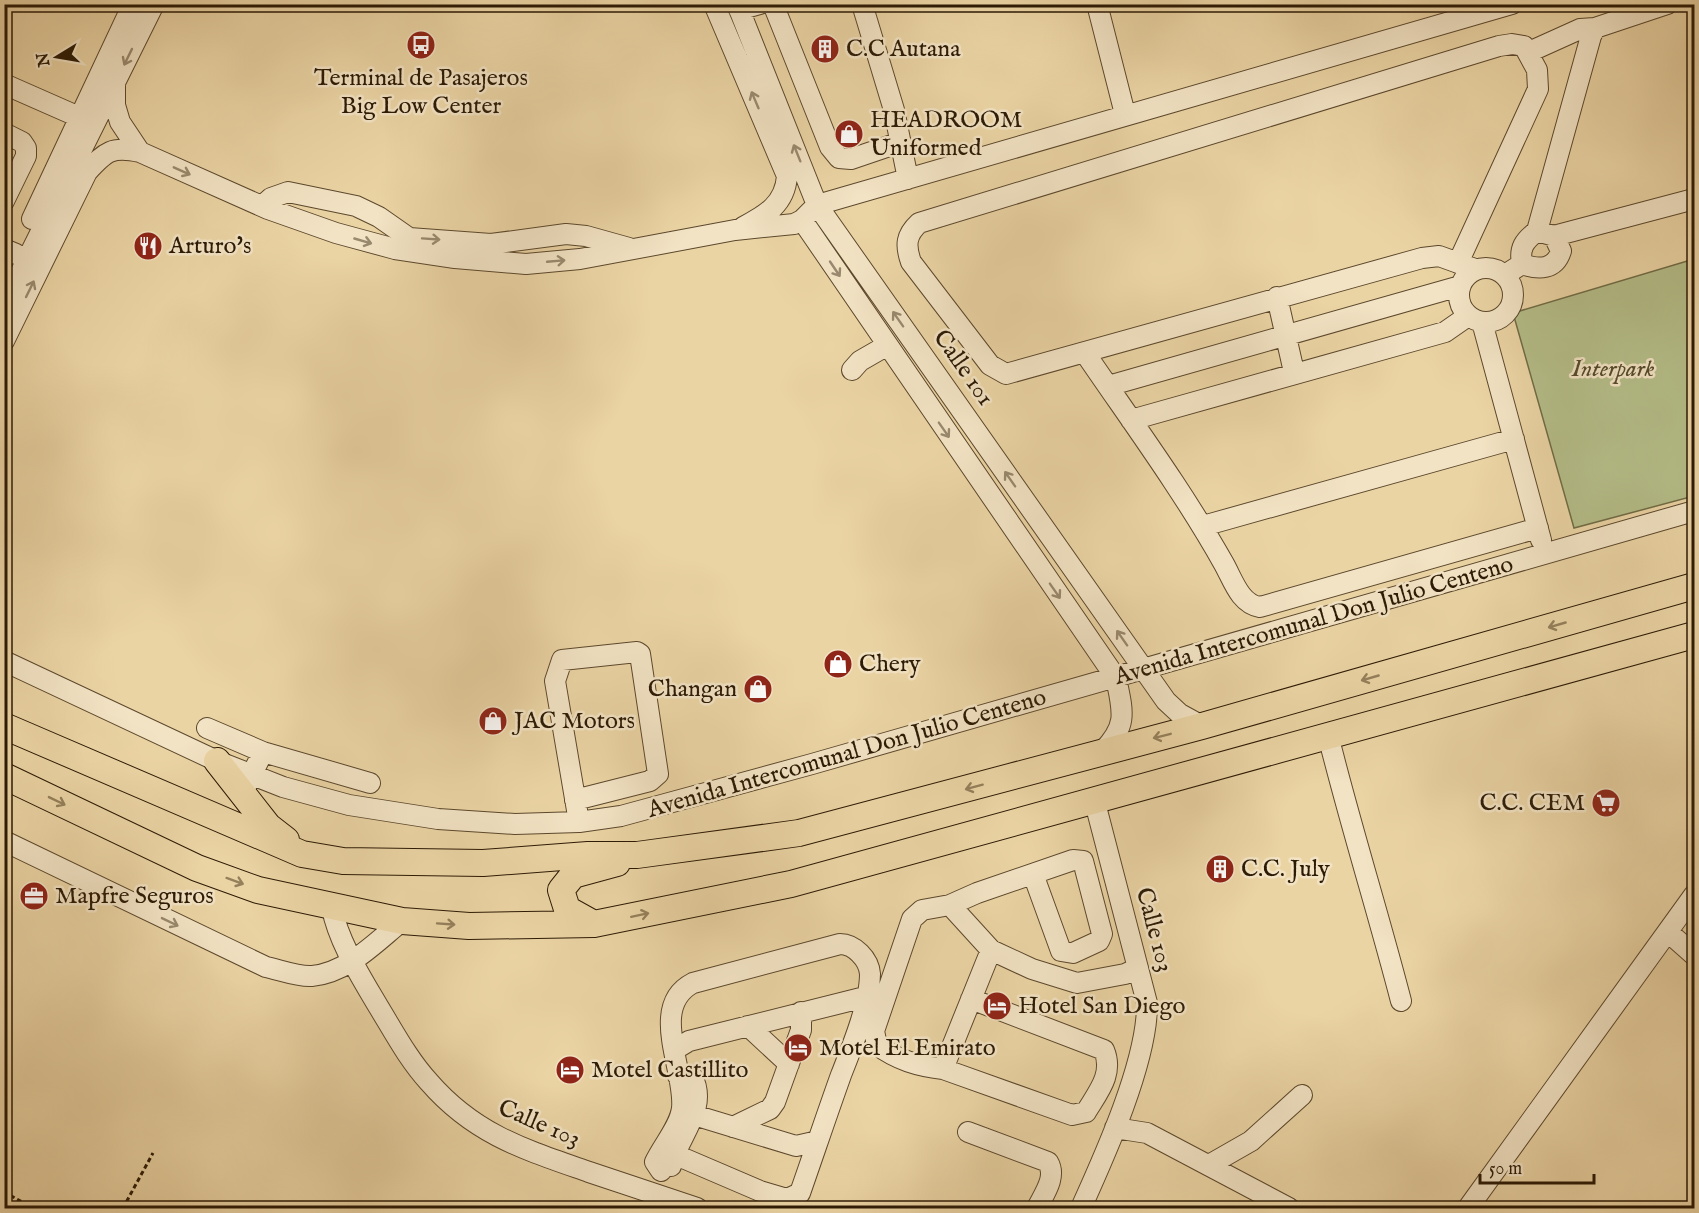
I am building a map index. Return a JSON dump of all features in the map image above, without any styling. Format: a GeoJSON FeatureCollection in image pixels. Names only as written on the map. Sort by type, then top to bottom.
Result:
{"type":"FeatureCollection","features":[{"type":"Feature","properties":{"kind":"main road","name":"Avenida Intercomunal Don Julio Centeno"},"geometry":{"type":"LineString","coordinates":[[4,726],[302,854],[343,861],[483,863],[588,855],[637,855],[799,833],[1202,726],[1695,586]]}},
{"type":"Feature","properties":{"kind":"main road"},"geometry":{"type":"LineString","coordinates":[[1602,612],[1695,601]]}},
{"type":"Feature","properties":{"kind":"main road"},"geometry":{"type":"LineString","coordinates":[[4,776],[197,868],[258,890],[332,908],[402,921],[469,926],[594,924],[791,884],[1695,635]]}},
{"type":"Feature","properties":{"kind":"main road"},"geometry":{"type":"LineString","coordinates":[[218,761],[247,785],[268,826],[302,854]]}},
{"type":"Feature","properties":{"kind":"main road"},"geometry":{"type":"LineString","coordinates":[[594,924],[567,909],[561,890],[567,880],[637,855]]}},
{"type":"Feature","properties":{"kind":"street"},"geometry":{"type":"LineString","coordinates":[[4,277],[10,251],[134,4]]}},
{"type":"Feature","properties":{"kind":"street"},"geometry":{"type":"LineString","coordinates":[[4,306],[154,4]]}},
{"type":"Feature","properties":{"kind":"street"},"geometry":{"type":"LineString","coordinates":[[714,4],[787,176],[786,191],[776,204],[762,217],[735,230]]}},
{"type":"Feature","properties":{"kind":"street"},"geometry":{"type":"LineString","coordinates":[[738,7],[760,4]]}},
{"type":"Feature","properties":{"kind":"street"},"geometry":{"type":"LineString","coordinates":[[773,4],[830,147],[839,158],[850,159],[901,142]]}},
{"type":"Feature","properties":{"kind":"street"},"geometry":{"type":"LineString","coordinates":[[862,4],[894,110],[908,178]]}},
{"type":"Feature","properties":{"kind":"street"},"geometry":{"type":"LineString","coordinates":[[1097,4],[1125,114]]}},
{"type":"Feature","properties":{"kind":"street"},"geometry":{"type":"LineString","coordinates":[[4,341],[87,172],[103,154],[121,148],[140,152],[262,206],[336,233],[395,249],[455,258],[526,264],[580,259],[735,230],[782,227],[802,220],[817,205],[1125,114],[1512,4]]}},
{"type":"Feature","properties":{"kind":"street"},"geometry":{"type":"LineString","coordinates":[[1529,52],[1580,29],[1595,28],[1667,4]]}},
{"type":"Feature","properties":{"kind":"street","name":"Calle 101"},"geometry":{"type":"LineString","coordinates":[[738,7],[817,205],[1166,701],[1180,714],[1202,726]]}},
{"type":"Feature","properties":{"kind":"street"},"geometry":{"type":"LineString","coordinates":[[1546,233],[1590,36],[1595,28]]}},
{"type":"Feature","properties":{"kind":"street"},"geometry":{"type":"LineString","coordinates":[[1131,420],[1294,372],[1445,332],[1475,319],[1497,320],[1509,310],[1512,288],[1504,275],[1490,268],[1466,266],[1439,256],[1422,258],[1014,373],[999,372],[990,365],[911,262],[906,248],[910,230],[919,223],[1499,46],[1512,44],[1524,46],[1537,70],[1538,89],[1466,266],[1468,274],[1460,286],[1459,302],[1475,319],[1514,439],[1545,554]]}},
{"type":"Feature","properties":{"kind":"street"},"geometry":{"type":"LineString","coordinates":[[115,83],[116,105],[120,122],[140,152]]}},
{"type":"Feature","properties":{"kind":"street"},"geometry":{"type":"LineString","coordinates":[[4,84],[79,117]]}},
{"type":"Feature","properties":{"kind":"street"},"geometry":{"type":"LineString","coordinates":[[4,133],[22,142],[26,148],[26,156],[4,201]]}},
{"type":"Feature","properties":{"kind":"street"},"geometry":{"type":"LineString","coordinates":[[262,206],[271,198],[288,192],[356,206],[379,217],[409,238],[491,244],[566,234],[586,236],[632,249]]}},
{"type":"Feature","properties":{"kind":"street"},"geometry":{"type":"LineString","coordinates":[[1522,264],[1520,252],[1526,239],[1695,199]]}},
{"type":"Feature","properties":{"kind":"street"},"geometry":{"type":"LineString","coordinates":[[802,220],[886,346],[1116,678],[1122,724],[1117,737],[1103,751]]}},
{"type":"Feature","properties":{"kind":"street"},"geometry":{"type":"LineString","coordinates":[[1522,264],[1535,269],[1550,267],[1558,261],[1561,250],[1546,233]]}},
{"type":"Feature","properties":{"kind":"street"},"geometry":{"type":"LineString","coordinates":[[1504,275],[1522,264]]}},
{"type":"Feature","properties":{"kind":"street"},"geometry":{"type":"LineString","coordinates":[[1108,386],[1460,286]]}},
{"type":"Feature","properties":{"kind":"street"},"geometry":{"type":"LineString","coordinates":[[1277,297],[1294,372]]}},
{"type":"Feature","properties":{"kind":"street"},"geometry":{"type":"LineString","coordinates":[[852,370],[860,361],[886,346]]}},
{"type":"Feature","properties":{"kind":"street"},"geometry":{"type":"LineString","coordinates":[[1085,353],[1203,526],[1241,595],[1252,606],[1260,607],[1538,528]]}},
{"type":"Feature","properties":{"kind":"street"},"geometry":{"type":"LineString","coordinates":[[1203,526],[1514,439]]}},
{"type":"Feature","properties":{"kind":"street","name":"Avenida Intercomunal Don Julio Centeno"},"geometry":{"type":"LineString","coordinates":[[247,785],[283,787],[349,805],[438,819],[515,824],[579,822],[644,810],[1116,678],[1695,511]]}},
{"type":"Feature","properties":{"kind":"street"},"geometry":{"type":"LineString","coordinates":[[575,800],[650,781],[658,774],[640,654],[637,652],[562,660],[558,666],[555,681],[575,800],[579,822]]}},
{"type":"Feature","properties":{"kind":"street"},"geometry":{"type":"LineString","coordinates":[[4,661],[218,761]]}},
{"type":"Feature","properties":{"kind":"street"},"geometry":{"type":"LineString","coordinates":[[207,728],[263,752],[370,783]]}},
{"type":"Feature","properties":{"kind":"street"},"geometry":{"type":"LineString","coordinates":[[1328,735],[1401,1002]]}},
{"type":"Feature","properties":{"kind":"street"},"geometry":{"type":"LineString","coordinates":[[247,785],[263,752]]}},
{"type":"Feature","properties":{"kind":"street","name":"Calle 103"},"geometry":{"type":"LineString","coordinates":[[1081,1209],[1115,1128],[1147,1022],[1147,1003],[1094,799]]}},
{"type":"Feature","properties":{"kind":"street"},"geometry":{"type":"LineString","coordinates":[[4,841],[266,967],[310,976],[332,971],[353,959],[402,921]]}},
{"type":"Feature","properties":{"kind":"street"},"geometry":{"type":"LineString","coordinates":[[971,999],[1104,1050],[1109,1062],[1106,1079],[1086,1112],[1072,1115],[943,1069],[921,1066],[889,1054],[877,1045],[874,1031],[912,919],[922,910],[950,905],[1033,874],[1073,861],[1083,861],[1102,934],[1099,941],[1073,953],[1061,951],[1033,874]]}},
{"type":"Feature","properties":{"kind":"street"},"geometry":{"type":"LineString","coordinates":[[1468,1209],[1695,895]]}},
{"type":"Feature","properties":{"kind":"street"},"geometry":{"type":"LineString","coordinates":[[950,905],[990,950],[1032,969],[1077,983],[1125,974],[1138,968]]}},
{"type":"Feature","properties":{"kind":"street","name":"Calle 103"},"geometry":{"type":"LineString","coordinates":[[332,908],[335,923],[353,959],[402,1046],[428,1082],[479,1126],[512,1145],[697,1209]]}},
{"type":"Feature","properties":{"kind":"street"},"geometry":{"type":"LineString","coordinates":[[1668,932],[1695,955]]}},
{"type":"Feature","properties":{"kind":"street"},"geometry":{"type":"LineString","coordinates":[[676,1155],[760,1191],[787,1199],[800,1193],[859,1028],[870,975],[868,965],[849,944],[840,944],[693,983],[683,988],[672,1010],[674,1050],[682,1107],[656,1162],[666,1173],[694,1115],[697,1086],[692,1076],[678,1076]]}},
{"type":"Feature","properties":{"kind":"street"},"geometry":{"type":"LineString","coordinates":[[943,1069],[990,950]]}},
{"type":"Feature","properties":{"kind":"street"},"geometry":{"type":"LineString","coordinates":[[674,1050],[689,1041],[865,997]]}},
{"type":"Feature","properties":{"kind":"street"},"geometry":{"type":"LineString","coordinates":[[733,1127],[770,1109],[775,1102],[801,1030],[801,1012]]}},
{"type":"Feature","properties":{"kind":"street"},"geometry":{"type":"LineString","coordinates":[[748,1026],[789,1064]]}},
{"type":"Feature","properties":{"kind":"street"},"geometry":{"type":"LineString","coordinates":[[1209,1165],[1251,1141],[1302,1095]]}},
{"type":"Feature","properties":{"kind":"street"},"geometry":{"type":"LineString","coordinates":[[694,1115],[796,1146],[818,1141]]}},
{"type":"Feature","properties":{"kind":"street"},"geometry":{"type":"LineString","coordinates":[[1115,1128],[1148,1132],[1289,1209]]}},
{"type":"Feature","properties":{"kind":"street"},"geometry":{"type":"LineString","coordinates":[[968,1132],[1048,1162],[1052,1169],[1052,1177],[1036,1209]]}},
{"type":"Feature","properties":{"kind":"path"},"geometry":{"type":"LineString","coordinates":[[123,1209],[153,1153]]}},
{"type":"Feature","properties":{"kind":"path"},"geometry":{"type":"LineString","coordinates":[[4,1192],[33,1209]]}},
{"type":"Feature","properties":{"kind":"green space","name":"Interpark"},"geometry":{"type":"Polygon","coordinates":[[[1694,259],[1694,496],[1574,528],[1513,313],[1694,259]]]}},
{"type":"Feature","properties":{"kind":"place","name":"Terminal de Pasajeros Big Low Center"},"geometry":{"type":"Point","coordinates":[421,45]}},
{"type":"Feature","properties":{"kind":"place","name":"C.C Autana"},"geometry":{"type":"Point","coordinates":[825,49]}},
{"type":"Feature","properties":{"kind":"place","name":"HEADROOM Uniformed"},"geometry":{"type":"Point","coordinates":[849,134]}},
{"type":"Feature","properties":{"kind":"place","name":"Arturo's"},"geometry":{"type":"Point","coordinates":[148,246]}},
{"type":"Feature","properties":{"kind":"place","name":"Chery"},"geometry":{"type":"Point","coordinates":[838,664]}},
{"type":"Feature","properties":{"kind":"place","name":"Changan"},"geometry":{"type":"Point","coordinates":[758,689]}},
{"type":"Feature","properties":{"kind":"place","name":"JAC Motors"},"geometry":{"type":"Point","coordinates":[493,721]}},
{"type":"Feature","properties":{"kind":"place","name":"C.C. CEM"},"geometry":{"type":"Point","coordinates":[1606,803]}},
{"type":"Feature","properties":{"kind":"place","name":"C.C. July"},"geometry":{"type":"Point","coordinates":[1220,869]}},
{"type":"Feature","properties":{"kind":"place","name":"Mapfre Seguros"},"geometry":{"type":"Point","coordinates":[34,896]}},
{"type":"Feature","properties":{"kind":"place","name":"Hotel San Diego"},"geometry":{"type":"Point","coordinates":[997,1006]}},
{"type":"Feature","properties":{"kind":"place","name":"Motel El Emirato"},"geometry":{"type":"Point","coordinates":[798,1048]}},
{"type":"Feature","properties":{"kind":"place","name":"Motel Castillito"},"geometry":{"type":"Point","coordinates":[570,1070]}}]}
